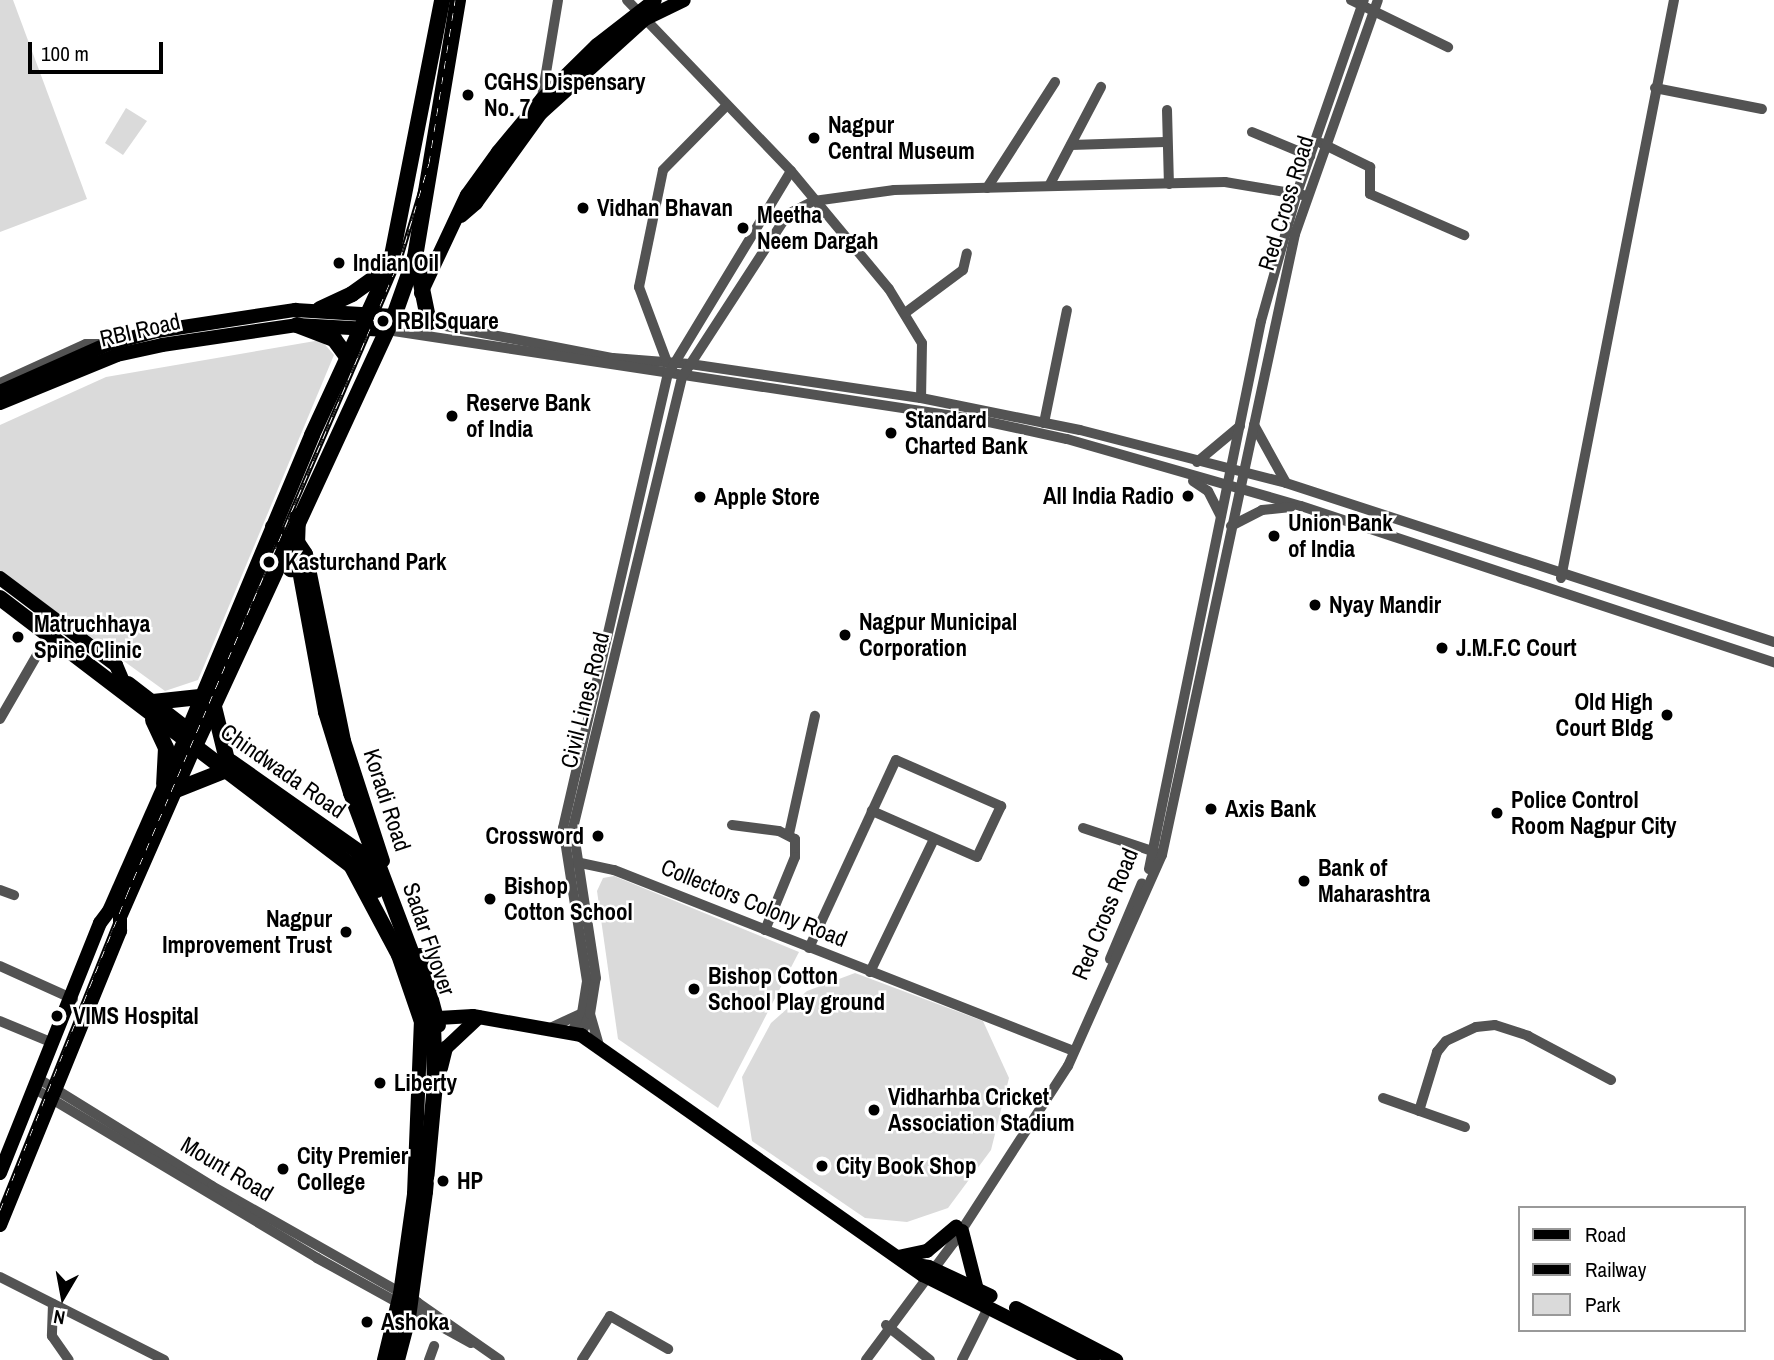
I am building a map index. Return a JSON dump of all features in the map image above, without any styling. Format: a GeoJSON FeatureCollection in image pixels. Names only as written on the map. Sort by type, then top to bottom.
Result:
{"type":"FeatureCollection","features":[{"type":"Feature","properties":{"kind":"highway"},"geometry":{"type":"LineString","coordinates":[[192,739],[200,697],[390,266],[442,0]]}},
{"type":"Feature","properties":{"kind":"highway"},"geometry":{"type":"LineString","coordinates":[[192,739],[214,707],[390,323],[415,257],[458,0]]}},
{"type":"Feature","properties":{"kind":"highway"},"geometry":{"type":"LineString","coordinates":[[415,257],[429,323]]}},
{"type":"Feature","properties":{"kind":"highway"},"geometry":{"type":"LineString","coordinates":[[320,309],[352,294],[390,266]]}},
{"type":"Feature","properties":{"kind":"highway"},"geometry":{"type":"LineString","coordinates":[[297,325],[334,339],[348,358]]}},
{"type":"Feature","properties":{"kind":"highway"},"geometry":{"type":"LineString","coordinates":[[273,527],[294,532]]}},
{"type":"Feature","properties":{"kind":"highway","name":"Sadar Flyover"},"geometry":{"type":"LineString","coordinates":[[294,532],[296,577],[311,685],[333,764],[418,987],[427,1028],[421,1182],[407,1288],[391,1360]]}},
{"type":"Feature","properties":{"kind":"highway","name":"Sadar Flyover"},"geometry":{"type":"LineString","coordinates":[[296,577],[329,724],[424,987],[433,1024],[435,1084],[425,1192],[408,1318],[397,1360]]}},
{"type":"Feature","properties":{"kind":"highway"},"geometry":{"type":"LineString","coordinates":[[0,588],[116,675],[152,708],[166,748],[170,787],[226,765],[214,707]]}},
{"type":"Feature","properties":{"kind":"highway"},"geometry":{"type":"LineString","coordinates":[[0,598],[152,708],[200,697]]}},
{"type":"Feature","properties":{"kind":"highway","name":"Chindwada Road"},"geometry":{"type":"LineString","coordinates":[[152,708],[339,846]]}},
{"type":"Feature","properties":{"kind":"highway"},"geometry":{"type":"LineString","coordinates":[[339,846],[359,852],[383,903],[409,926]]}},
{"type":"Feature","properties":{"kind":"highway"},"geometry":{"type":"LineString","coordinates":[[339,846],[379,916],[408,976],[421,1019]]}},
{"type":"Feature","properties":{"kind":"main road"},"geometry":{"type":"LineString","coordinates":[[421,293],[460,217],[476,203],[541,106],[636,10],[655,0]]}},
{"type":"Feature","properties":{"kind":"main road"},"geometry":{"type":"LineString","coordinates":[[636,10],[684,0]]}},
{"type":"Feature","properties":{"kind":"main road"},"geometry":{"type":"LineString","coordinates":[[0,392],[108,344],[157,331],[320,309],[370,312],[390,323]]}},
{"type":"Feature","properties":{"kind":"main road","name":"RBI Road"},"geometry":{"type":"LineString","coordinates":[[0,403],[117,355],[297,325],[362,327],[390,323]]}},
{"type":"Feature","properties":{"kind":"main road","name":"Koradi Road"},"geometry":{"type":"LineString","coordinates":[[294,532],[306,554],[344,741],[438,1017],[442,1068],[416,1307],[403,1360]]}},
{"type":"Feature","properties":{"kind":"main road"},"geometry":{"type":"LineString","coordinates":[[0,578],[116,666],[116,675]]}},
{"type":"Feature","properties":{"kind":"main road"},"geometry":{"type":"LineString","coordinates":[[0,1182],[192,739]]}},
{"type":"Feature","properties":{"kind":"main road"},"geometry":{"type":"LineString","coordinates":[[0,1173],[73,999],[100,923],[115,914]]}},
{"type":"Feature","properties":{"kind":"main road"},"geometry":{"type":"LineString","coordinates":[[0,1225],[120,931],[115,914]]}},
{"type":"Feature","properties":{"kind":"main road"},"geometry":{"type":"LineString","coordinates":[[0,1217],[115,914]]}},
{"type":"Feature","properties":{"kind":"main road"},"geometry":{"type":"LineString","coordinates":[[384,1360],[399,1299],[418,1146],[421,1019],[438,1017],[479,1017],[576,1034],[600,1048],[903,1260],[1093,1360]]}},
{"type":"Feature","properties":{"kind":"main road"},"geometry":{"type":"LineString","coordinates":[[442,1068],[446,1048],[479,1017]]}},
{"type":"Feature","properties":{"kind":"main road"},"geometry":{"type":"LineString","coordinates":[[903,1260],[927,1251],[959,1229],[977,1290]]}},
{"type":"Feature","properties":{"kind":"main road"},"geometry":{"type":"LineString","coordinates":[[928,1272],[977,1290],[1116,1360]]}},
{"type":"Feature","properties":{"kind":"street"},"geometry":{"type":"LineString","coordinates":[[541,106],[558,0]]}},
{"type":"Feature","properties":{"kind":"street"},"geometry":{"type":"LineString","coordinates":[[1351,0],[1377,4],[1448,47]]}},
{"type":"Feature","properties":{"kind":"street"},"geometry":{"type":"LineString","coordinates":[[1559,588],[1674,0]]}},
{"type":"Feature","properties":{"kind":"street","name":"Red Cross Road"},"geometry":{"type":"LineString","coordinates":[[1320,142],[1364,1]]}},
{"type":"Feature","properties":{"kind":"street","name":"Red Cross Road"},"geometry":{"type":"LineString","coordinates":[[1232,490],[1245,473],[1248,424],[1261,321],[1311,162],[1377,4]]}},
{"type":"Feature","properties":{"kind":"street"},"geometry":{"type":"LineString","coordinates":[[636,10],[791,172],[905,313],[925,356],[921,398]]}},
{"type":"Feature","properties":{"kind":"street"},"geometry":{"type":"LineString","coordinates":[[987,188],[1055,82]]}},
{"type":"Feature","properties":{"kind":"street"},"geometry":{"type":"LineString","coordinates":[[1049,186],[1101,87]]}},
{"type":"Feature","properties":{"kind":"street"},"geometry":{"type":"LineString","coordinates":[[1655,88],[1762,109]]}},
{"type":"Feature","properties":{"kind":"street"},"geometry":{"type":"LineString","coordinates":[[672,362],[639,287],[663,170],[727,105]]}},
{"type":"Feature","properties":{"kind":"street"},"geometry":{"type":"LineString","coordinates":[[1167,110],[1165,142],[1169,184]]}},
{"type":"Feature","properties":{"kind":"street"},"geometry":{"type":"LineString","coordinates":[[1252,132],[1311,162]]}},
{"type":"Feature","properties":{"kind":"street"},"geometry":{"type":"LineString","coordinates":[[1071,145],[1165,142]]}},
{"type":"Feature","properties":{"kind":"street"},"geometry":{"type":"LineString","coordinates":[[1320,142],[1371,169],[1370,194],[1464,235]]}},
{"type":"Feature","properties":{"kind":"street"},"geometry":{"type":"LineString","coordinates":[[600,1048],[586,1014],[587,981],[563,828],[672,362],[791,172]]}},
{"type":"Feature","properties":{"kind":"street"},"geometry":{"type":"LineString","coordinates":[[814,201],[894,190],[1049,186],[1225,182],[1304,189]]}},
{"type":"Feature","properties":{"kind":"street","name":"Civil Lines Road"},"geometry":{"type":"LineString","coordinates":[[586,1014],[596,978],[576,862],[573,828],[682,377],[788,214],[814,201]]}},
{"type":"Feature","properties":{"kind":"street"},"geometry":{"type":"LineString","coordinates":[[905,313],[963,270],[967,253]]}},
{"type":"Feature","properties":{"kind":"street"},"geometry":{"type":"LineString","coordinates":[[1044,423],[1067,310]]}},
{"type":"Feature","properties":{"kind":"street"},"geometry":{"type":"LineString","coordinates":[[390,323],[429,323],[613,358],[690,364],[921,398],[1044,423],[1286,483],[1774,642]]}},
{"type":"Feature","properties":{"kind":"street"},"geometry":{"type":"LineString","coordinates":[[390,323],[682,377],[975,419],[1067,439],[1232,490],[1301,506],[1559,588],[1774,662]]}},
{"type":"Feature","properties":{"kind":"street"},"geometry":{"type":"LineString","coordinates":[[0,383],[86,344],[108,344]]}},
{"type":"Feature","properties":{"kind":"street"},"geometry":{"type":"LineString","coordinates":[[1197,462],[1248,424],[1286,483]]}},
{"type":"Feature","properties":{"kind":"street","name":"Red Cross Road"},"geometry":{"type":"LineString","coordinates":[[888,1327],[959,1229],[1071,1050],[1155,852],[1226,525],[1232,490],[1230,469],[1248,424]]}},
{"type":"Feature","properties":{"kind":"street"},"geometry":{"type":"LineString","coordinates":[[1181,473],[1208,491],[1220,507],[1226,525],[1262,510],[1301,506]]}},
{"type":"Feature","properties":{"kind":"street"},"geometry":{"type":"LineString","coordinates":[[0,719],[49,634]]}},
{"type":"Feature","properties":{"kind":"street"},"geometry":{"type":"LineString","coordinates":[[959,1229],[1068,1066],[1127,939],[1162,855],[1194,679]]}},
{"type":"Feature","properties":{"kind":"street"},"geometry":{"type":"LineString","coordinates":[[765,930],[797,850],[789,834],[815,716]]}},
{"type":"Feature","properties":{"kind":"street"},"geometry":{"type":"LineString","coordinates":[[809,948],[872,811],[896,760],[1001,806],[977,857],[872,811]]}},
{"type":"Feature","properties":{"kind":"street"},"geometry":{"type":"LineString","coordinates":[[732,825],[789,834]]}},
{"type":"Feature","properties":{"kind":"street"},"geometry":{"type":"LineString","coordinates":[[1083,828],[1155,852]]}},
{"type":"Feature","properties":{"kind":"street"},"geometry":{"type":"LineString","coordinates":[[870,972],[934,839]]}},
{"type":"Feature","properties":{"kind":"street","name":"Collectors Colony Road"},"geometry":{"type":"LineString","coordinates":[[576,862],[614,870],[1071,1050]]}},
{"type":"Feature","properties":{"kind":"street"},"geometry":{"type":"LineString","coordinates":[[0,890],[14,895]]}},
{"type":"Feature","properties":{"kind":"street"},"geometry":{"type":"LineString","coordinates":[[0,966],[73,999]]}},
{"type":"Feature","properties":{"kind":"street"},"geometry":{"type":"LineString","coordinates":[[548,1029],[586,1014]]}},
{"type":"Feature","properties":{"kind":"street"},"geometry":{"type":"LineString","coordinates":[[576,1034],[586,1014]]}},
{"type":"Feature","properties":{"kind":"street"},"geometry":{"type":"LineString","coordinates":[[0,1021],[53,1043]]}},
{"type":"Feature","properties":{"kind":"street"},"geometry":{"type":"LineString","coordinates":[[1419,1111],[1437,1052],[1446,1041],[1476,1027],[1495,1025],[1528,1036],[1611,1080]]}},
{"type":"Feature","properties":{"kind":"street"},"geometry":{"type":"LineString","coordinates":[[37,1084],[399,1299],[459,1328],[477,1346],[500,1360]]}},
{"type":"Feature","properties":{"kind":"street"},"geometry":{"type":"LineString","coordinates":[[1383,1098],[1465,1126]]}},
{"type":"Feature","properties":{"kind":"street"},"geometry":{"type":"LineString","coordinates":[[0,1277],[164,1360]]}},
{"type":"Feature","properties":{"kind":"street"},"geometry":{"type":"LineString","coordinates":[[53,1304],[52,1336],[69,1360]]}},
{"type":"Feature","properties":{"kind":"street"},"geometry":{"type":"LineString","coordinates":[[962,1360],[989,1306]]}},
{"type":"Feature","properties":{"kind":"street"},"geometry":{"type":"LineString","coordinates":[[582,1360],[610,1316],[668,1349]]}},
{"type":"Feature","properties":{"kind":"street"},"geometry":{"type":"LineString","coordinates":[[859,1360],[888,1327]]}},
{"type":"Feature","properties":{"kind":"street"},"geometry":{"type":"LineString","coordinates":[[866,1360],[888,1327]]}},
{"type":"Feature","properties":{"kind":"street"},"geometry":{"type":"LineString","coordinates":[[888,1327],[930,1360]]}},
{"type":"Feature","properties":{"kind":"street"},"geometry":{"type":"LineString","coordinates":[[429,1360],[434,1346]]}},
{"type":"Feature","properties":{"kind":"green space"},"geometry":{"type":"Polygon","coordinates":[[[0,0],[13,0],[87,199],[0,232],[0,0]]]}},
{"type":"Feature","properties":{"kind":"green space"},"geometry":{"type":"Polygon","coordinates":[[[126,108],[147,121],[123,155],[105,143],[126,108]]]}},
{"type":"Feature","properties":{"kind":"green space","name":"Kasturchand Park"},"geometry":{"type":"Polygon","coordinates":[[[321,340],[334,355],[198,680],[165,691],[0,571],[0,425],[106,377],[321,340]]]}},
{"type":"Feature","properties":{"kind":"green space","name":"Bishop Cotton School Play ground"},"geometry":{"type":"Polygon","coordinates":[[[614,876],[799,952],[718,1108],[618,1039],[597,891],[603,878],[614,876]]]}},
{"type":"Feature","properties":{"kind":"green space","name":"Vidharhba Cricket Association Stadium"},"geometry":{"type":"Polygon","coordinates":[[[855,973],[983,1021],[1009,1078],[991,1150],[948,1208],[907,1222],[865,1218],[752,1141],[742,1077],[771,1023],[807,991],[855,973]]]}},
{"type":"Feature","properties":{"kind":"railway"},"geometry":{"type":"LineString","coordinates":[[0,1210],[127,894],[400,259],[429,163],[455,0]]}},
{"type":"Feature","properties":{"kind":"place","name":"CGHS Dispensary No. 7"},"geometry":{"type":"Point","coordinates":[468,95]}},
{"type":"Feature","properties":{"kind":"place","name":"Nagpur Central Museum"},"geometry":{"type":"Point","coordinates":[814,138]}},
{"type":"Feature","properties":{"kind":"place","name":"Vidhan Bhavan"},"geometry":{"type":"Point","coordinates":[583,208]}},
{"type":"Feature","properties":{"kind":"place","name":"Meetha Neem Dargah"},"geometry":{"type":"Point","coordinates":[743,228]}},
{"type":"Feature","properties":{"kind":"place","name":"Indian Oil"},"geometry":{"type":"Point","coordinates":[339,263]}},
{"type":"Feature","properties":{"kind":"place","name":"RBI Square"},"geometry":{"type":"Point","coordinates":[383,321]}},
{"type":"Feature","properties":{"kind":"place","name":"Reserve Bank of India"},"geometry":{"type":"Point","coordinates":[452,416]}},
{"type":"Feature","properties":{"kind":"place","name":"Standard Charted Bank"},"geometry":{"type":"Point","coordinates":[891,433]}},
{"type":"Feature","properties":{"kind":"place","name":"All India Radio"},"geometry":{"type":"Point","coordinates":[1188,496]}},
{"type":"Feature","properties":{"kind":"place","name":"Apple Store"},"geometry":{"type":"Point","coordinates":[700,497]}},
{"type":"Feature","properties":{"kind":"place","name":"Union Bank of India"},"geometry":{"type":"Point","coordinates":[1274,536]}},
{"type":"Feature","properties":{"kind":"place","name":"Kasturchand Park"},"geometry":{"type":"Point","coordinates":[269,562]}},
{"type":"Feature","properties":{"kind":"place","name":"Nyay Mandir"},"geometry":{"type":"Point","coordinates":[1315,605]}},
{"type":"Feature","properties":{"kind":"place","name":"Nagpur Municipal Corporation"},"geometry":{"type":"Point","coordinates":[845,635]}},
{"type":"Feature","properties":{"kind":"place","name":"Matruchhaya Spine Clinic"},"geometry":{"type":"Point","coordinates":[18,637]}},
{"type":"Feature","properties":{"kind":"place","name":"J.M.F.C Court"},"geometry":{"type":"Point","coordinates":[1442,648]}},
{"type":"Feature","properties":{"kind":"place","name":"Old High Court Bldg"},"geometry":{"type":"Point","coordinates":[1667,715]}},
{"type":"Feature","properties":{"kind":"place","name":"Axis Bank"},"geometry":{"type":"Point","coordinates":[1211,809]}},
{"type":"Feature","properties":{"kind":"place","name":"Police Control Room Nagpur City"},"geometry":{"type":"Point","coordinates":[1497,813]}},
{"type":"Feature","properties":{"kind":"place","name":"Crossword"},"geometry":{"type":"Point","coordinates":[598,836]}},
{"type":"Feature","properties":{"kind":"place","name":"Bank of Maharashtra"},"geometry":{"type":"Point","coordinates":[1304,881]}},
{"type":"Feature","properties":{"kind":"place","name":"Bishop Cotton School"},"geometry":{"type":"Point","coordinates":[490,899]}},
{"type":"Feature","properties":{"kind":"place","name":"Nagpur Improvement Trust"},"geometry":{"type":"Point","coordinates":[346,932]}},
{"type":"Feature","properties":{"kind":"place","name":"Bishop Cotton School Play ground"},"geometry":{"type":"Point","coordinates":[694,989]}},
{"type":"Feature","properties":{"kind":"place","name":"VIMS Hospital"},"geometry":{"type":"Point","coordinates":[57,1016]}},
{"type":"Feature","properties":{"kind":"place","name":"Liberty"},"geometry":{"type":"Point","coordinates":[380,1083]}},
{"type":"Feature","properties":{"kind":"place","name":"Vidharhba Cricket Association Stadium"},"geometry":{"type":"Point","coordinates":[874,1110]}},
{"type":"Feature","properties":{"kind":"place","name":"City Book Shop"},"geometry":{"type":"Point","coordinates":[822,1166]}},
{"type":"Feature","properties":{"kind":"place","name":"City Premier College"},"geometry":{"type":"Point","coordinates":[283,1169]}},
{"type":"Feature","properties":{"kind":"place","name":"HP"},"geometry":{"type":"Point","coordinates":[443,1181]}},
{"type":"Feature","properties":{"kind":"place","name":"Ashoka"},"geometry":{"type":"Point","coordinates":[367,1322]}}]}
